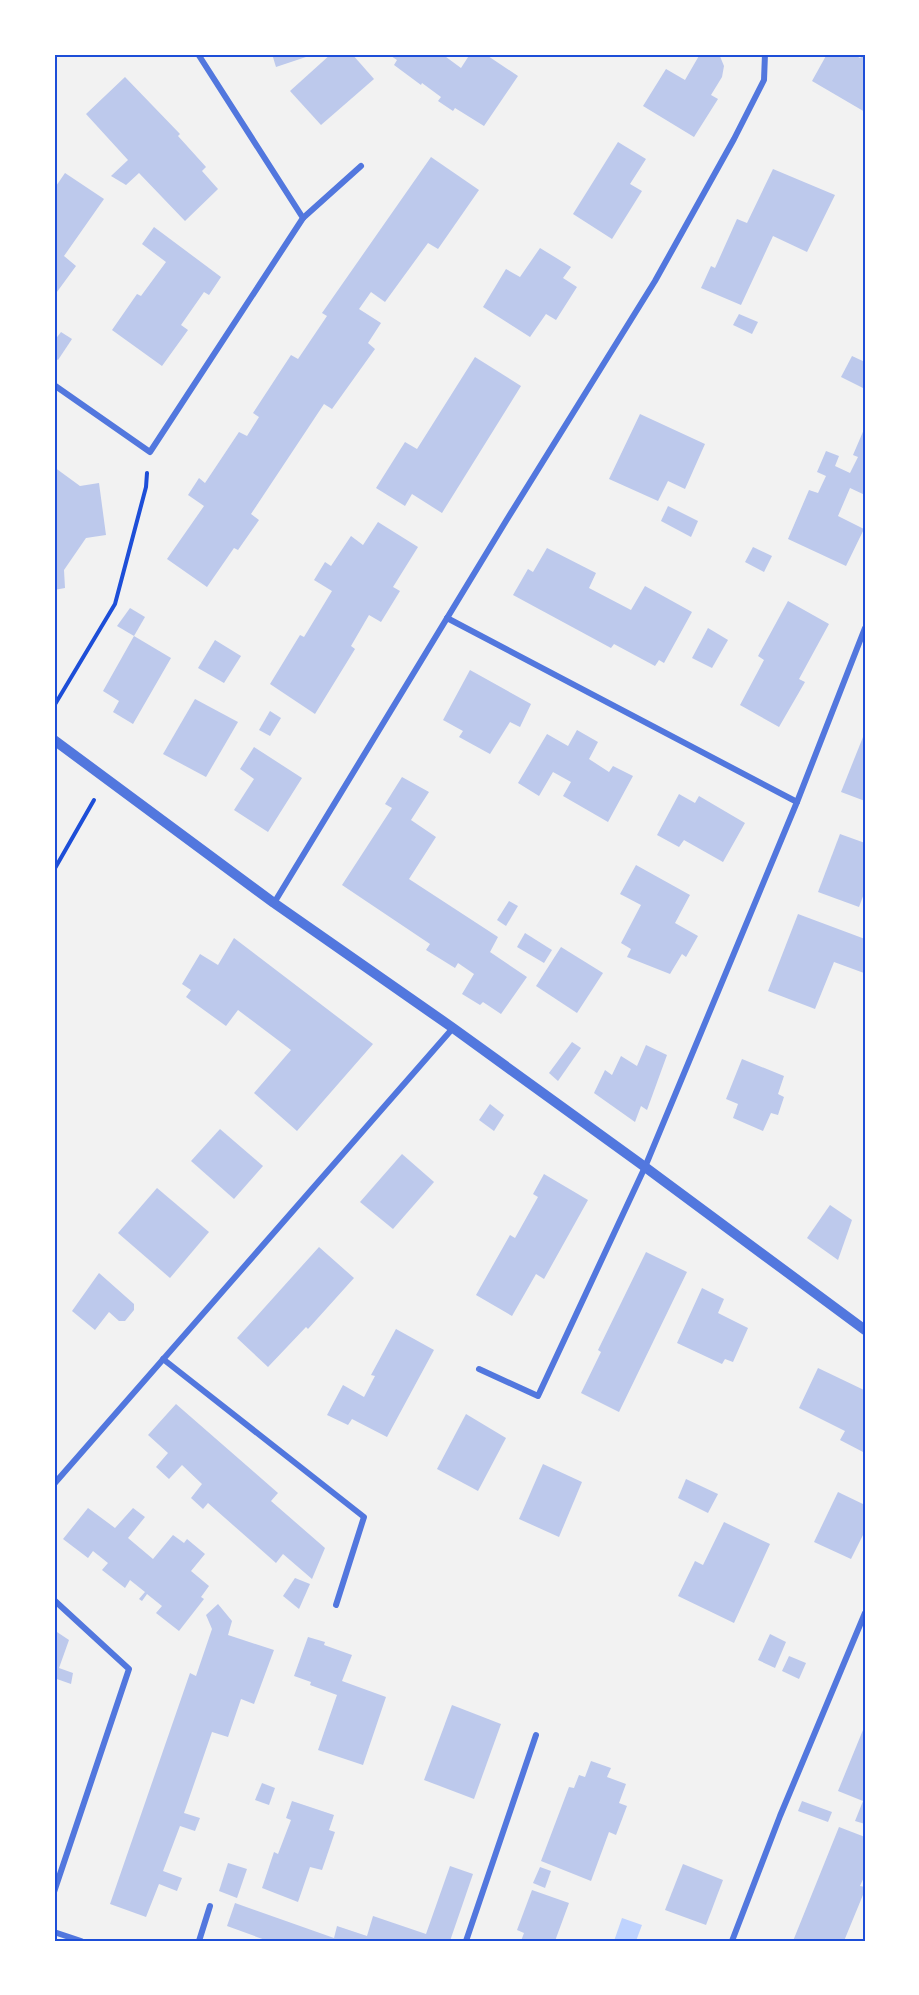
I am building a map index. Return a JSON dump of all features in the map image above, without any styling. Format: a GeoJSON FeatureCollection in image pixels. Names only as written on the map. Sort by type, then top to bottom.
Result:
{"type":"FeatureCollection","features":[{"type":"Feature","properties":{"kind":"street"},"geometry":{"type":"LineString","coordinates":[[198,54],[303,218]]}},
{"type":"Feature","properties":{"kind":"street"},"geometry":{"type":"LineString","coordinates":[[274,903],[655,281],[734,140],[764,80],[765,54]]}},
{"type":"Feature","properties":{"kind":"street"},"geometry":{"type":"LineString","coordinates":[[54,385],[150,452],[303,218],[361,166]]}},
{"type":"Feature","properties":{"kind":"street"},"geometry":{"type":"LineString","coordinates":[[447,618],[797,802]]}},
{"type":"Feature","properties":{"kind":"street"},"geometry":{"type":"LineString","coordinates":[[479,1369],[538,1396],[645,1167],[797,802],[865,628]]}},
{"type":"Feature","properties":{"kind":"street"},"geometry":{"type":"LineString","coordinates":[[54,740],[274,903],[453,1028],[865,1330]]}},
{"type":"Feature","properties":{"kind":"street"},"geometry":{"type":"LineString","coordinates":[[54,1484],[453,1028]]}},
{"type":"Feature","properties":{"kind":"street"},"geometry":{"type":"LineString","coordinates":[[163,1359],[363,1517],[336,1605]]}},
{"type":"Feature","properties":{"kind":"street"},"geometry":{"type":"LineString","coordinates":[[54,1600],[129,1669],[54,1892]]}},
{"type":"Feature","properties":{"kind":"street"},"geometry":{"type":"LineString","coordinates":[[732,1941],[780,1816],[865,1613]]}},
{"type":"Feature","properties":{"kind":"street"},"geometry":{"type":"LineString","coordinates":[[466,1941],[536,1735]]}},
{"type":"Feature","properties":{"kind":"street"},"geometry":{"type":"LineString","coordinates":[[199,1941],[210,1906]]}},
{"type":"Feature","properties":{"kind":"street"},"geometry":{"type":"LineString","coordinates":[[54,1932],[81,1941]]}},
{"type":"Feature","properties":{"kind":"path"},"geometry":{"type":"LineString","coordinates":[[54,706],[115,604],[146,487],[150,452]]}},
{"type":"Feature","properties":{"kind":"path"},"geometry":{"type":"LineString","coordinates":[[54,870],[107,779]]}},
{"type":"Feature","properties":{"kind":"water"},"geometry":{"type":"Polygon","coordinates":[[[622,1918],[642,1925],[636,1941],[614,1941],[622,1918]]]}},
{"type":"Feature","properties":{"kind":"building"},"geometry":{"type":"Polygon","coordinates":[[[272,54],[309,54],[309,56],[276,67],[272,54]]]}},
{"type":"Feature","properties":{"kind":"building"},"geometry":{"type":"Polygon","coordinates":[[[331,54],[352,54],[374,79],[321,125],[290,91],[331,54]]]}},
{"type":"Feature","properties":{"kind":"building"},"geometry":{"type":"Polygon","coordinates":[[[388,54],[442,54],[461,68],[470,54],[485,54],[518,76],[484,126],[455,108],[453,111],[438,101],[441,97],[394,65],[397,60],[388,54]]]}},
{"type":"Feature","properties":{"kind":"building"},"geometry":{"type":"Polygon","coordinates":[[[700,54],[719,54],[724,66],[722,77],[711,95],[718,99],[694,137],[643,106],[666,69],[685,80],[700,54]]]}},
{"type":"Feature","properties":{"kind":"building"},"geometry":{"type":"Polygon","coordinates":[[[827,54],[853,54],[860,58],[865,54],[865,112],[812,81],[827,54]]]}},
{"type":"Feature","properties":{"kind":"building"},"geometry":{"type":"Polygon","coordinates":[[[125,77],[180,134],[178,136],[206,167],[202,171],[218,189],[185,221],[139,173],[126,185],[111,176],[128,160],[86,114],[125,77]]]}},
{"type":"Feature","properties":{"kind":"building"},"geometry":{"type":"Polygon","coordinates":[[[618,142],[646,159],[630,184],[642,191],[612,239],[573,214],[618,142]]]}},
{"type":"Feature","properties":{"kind":"building"},"geometry":{"type":"Polygon","coordinates":[[[431,157],[479,190],[438,249],[428,243],[385,302],[371,292],[359,309],[381,323],[368,343],[375,349],[332,409],[324,404],[251,514],[259,520],[238,550],[234,548],[207,587],[167,559],[204,506],[188,495],[199,478],[205,483],[239,432],[247,436],[259,417],[253,413],[291,355],[298,359],[327,316],[322,313],[431,157]]]}},
{"type":"Feature","properties":{"kind":"building"},"geometry":{"type":"Polygon","coordinates":[[[773,169],[835,195],[807,252],[773,236],[741,305],[701,288],[711,266],[715,268],[737,219],[747,223],[773,169]]]}},
{"type":"Feature","properties":{"kind":"building"},"geometry":{"type":"Polygon","coordinates":[[[65,173],[104,199],[64,256],[76,266],[54,296],[54,189],[65,173]]]}},
{"type":"Feature","properties":{"kind":"building"},"geometry":{"type":"Polygon","coordinates":[[[154,227],[221,277],[209,295],[204,292],[181,325],[188,330],[162,366],[112,330],[137,294],[141,296],[166,262],[142,244],[154,227]]]}},
{"type":"Feature","properties":{"kind":"building"},"geometry":{"type":"Polygon","coordinates":[[[540,248],[571,267],[563,278],[577,287],[556,320],[546,314],[530,337],[483,307],[506,269],[520,277],[540,248]]]}},
{"type":"Feature","properties":{"kind":"building"},"geometry":{"type":"Polygon","coordinates":[[[739,314],[758,322],[752,334],[733,325],[739,314]]]}},
{"type":"Feature","properties":{"kind":"building"},"geometry":{"type":"Polygon","coordinates":[[[61,332],[72,339],[58,360],[54,358],[54,341],[61,332]]]}},
{"type":"Feature","properties":{"kind":"building"},"geometry":{"type":"Polygon","coordinates":[[[852,356],[865,362],[865,389],[841,377],[852,356]]]}},
{"type":"Feature","properties":{"kind":"building"},"geometry":{"type":"Polygon","coordinates":[[[475,357],[521,386],[442,513],[412,494],[405,506],[376,488],[405,442],[417,449],[475,357]]]}},
{"type":"Feature","properties":{"kind":"building"},"geometry":{"type":"Polygon","coordinates":[[[640,414],[705,444],[685,489],[668,481],[658,501],[609,479],[640,414]]]}},
{"type":"Feature","properties":{"kind":"building"},"geometry":{"type":"Polygon","coordinates":[[[865,427],[865,495],[850,488],[838,516],[864,529],[846,566],[788,539],[809,490],[818,493],[826,476],[817,472],[826,451],[839,456],[835,466],[850,473],[858,457],[853,455],[865,427]]]}},
{"type":"Feature","properties":{"kind":"building"},"geometry":{"type":"Polygon","coordinates":[[[54,467],[80,486],[99,483],[106,535],[86,538],[64,570],[65,588],[54,590],[54,518],[56,516],[54,515],[54,467]]]}},
{"type":"Feature","properties":{"kind":"building"},"geometry":{"type":"Polygon","coordinates":[[[668,506],[698,521],[691,537],[661,521],[668,506]]]}},
{"type":"Feature","properties":{"kind":"building"},"geometry":{"type":"Polygon","coordinates":[[[378,522],[418,547],[393,587],[400,591],[381,622],[369,615],[351,646],[355,649],[315,714],[270,684],[300,635],[304,637],[332,591],[314,580],[325,562],[331,566],[351,536],[363,545],[378,522]]]}},
{"type":"Feature","properties":{"kind":"building"},"geometry":{"type":"Polygon","coordinates":[[[753,547],[772,556],[764,572],[745,562],[753,547]]]}},
{"type":"Feature","properties":{"kind":"building"},"geometry":{"type":"Polygon","coordinates":[[[547,548],[596,573],[589,588],[631,610],[645,586],[692,612],[664,663],[659,660],[655,666],[614,644],[611,648],[513,595],[528,569],[533,572],[547,548]]]}},
{"type":"Feature","properties":{"kind":"building"},"geometry":{"type":"Polygon","coordinates":[[[788,601],[829,624],[799,679],[805,682],[779,727],[740,705],[764,660],[758,656],[788,601]]]}},
{"type":"Feature","properties":{"kind":"building"},"geometry":{"type":"Polygon","coordinates":[[[130,608],[145,617],[134,636],[117,626],[130,608]]]}},
{"type":"Feature","properties":{"kind":"building"},"geometry":{"type":"Polygon","coordinates":[[[708,628],[728,640],[712,668],[692,658],[708,628]]]}},
{"type":"Feature","properties":{"kind":"building"},"geometry":{"type":"Polygon","coordinates":[[[134,636],[171,658],[133,724],[113,712],[119,701],[103,691],[134,636]]]}},
{"type":"Feature","properties":{"kind":"building"},"geometry":{"type":"Polygon","coordinates":[[[215,640],[241,656],[224,683],[198,668],[215,640]]]}},
{"type":"Feature","properties":{"kind":"building"},"geometry":{"type":"Polygon","coordinates":[[[470,670],[531,704],[520,727],[510,722],[490,754],[459,737],[463,731],[443,720],[470,670]]]}},
{"type":"Feature","properties":{"kind":"building"},"geometry":{"type":"Polygon","coordinates":[[[195,699],[238,722],[206,777],[163,754],[195,699]]]}},
{"type":"Feature","properties":{"kind":"building"},"geometry":{"type":"Polygon","coordinates":[[[270,711],[281,718],[270,736],[259,730],[270,711]]]}},
{"type":"Feature","properties":{"kind":"building"},"geometry":{"type":"Polygon","coordinates":[[[577,730],[598,742],[589,759],[609,772],[613,766],[633,776],[608,822],[563,796],[571,782],[553,772],[539,796],[518,783],[547,734],[568,746],[577,730]]]}},
{"type":"Feature","properties":{"kind":"building"},"geometry":{"type":"Polygon","coordinates":[[[865,732],[865,801],[841,792],[865,732]]]}},
{"type":"Feature","properties":{"kind":"building"},"geometry":{"type":"Polygon","coordinates":[[[254,747],[302,778],[268,832],[234,810],[254,779],[240,769],[254,747]]]}},
{"type":"Feature","properties":{"kind":"building"},"geometry":{"type":"Polygon","coordinates":[[[402,777],[429,792],[411,820],[436,837],[409,879],[498,937],[490,952],[527,977],[501,1014],[483,1002],[480,1005],[462,994],[474,974],[458,963],[455,968],[426,950],[430,944],[342,885],[392,808],[385,804],[402,777]]]}},
{"type":"Feature","properties":{"kind":"building"},"geometry":{"type":"Polygon","coordinates":[[[679,794],[695,803],[699,796],[745,823],[723,862],[684,840],[679,847],[657,835],[679,794]]]}},
{"type":"Feature","properties":{"kind":"building"},"geometry":{"type":"Polygon","coordinates":[[[840,834],[865,843],[865,891],[859,907],[818,892],[840,834]]]}},
{"type":"Feature","properties":{"kind":"building"},"geometry":{"type":"Polygon","coordinates":[[[636,865],[690,895],[675,923],[698,936],[686,957],[682,954],[670,974],[627,957],[631,949],[621,943],[641,905],[620,894],[636,865]]]}},
{"type":"Feature","properties":{"kind":"building"},"geometry":{"type":"Polygon","coordinates":[[[509,901],[518,906],[506,926],[497,920],[509,901]]]}},
{"type":"Feature","properties":{"kind":"building"},"geometry":{"type":"Polygon","coordinates":[[[798,914],[865,939],[864,973],[834,962],[815,1009],[768,991],[798,914]]]}},
{"type":"Feature","properties":{"kind":"building"},"geometry":{"type":"Polygon","coordinates":[[[525,933],[552,950],[544,963],[517,947],[525,933]]]}},
{"type":"Feature","properties":{"kind":"building"},"geometry":{"type":"Polygon","coordinates":[[[234,938],[373,1044],[297,1131],[254,1093],[291,1050],[238,1010],[226,1026],[186,997],[191,990],[182,984],[200,954],[218,965],[234,938]]]}},
{"type":"Feature","properties":{"kind":"building"},"geometry":{"type":"Polygon","coordinates":[[[561,947],[603,973],[577,1013],[536,986],[561,947]]]}},
{"type":"Feature","properties":{"kind":"building"},"geometry":{"type":"Polygon","coordinates":[[[572,1042],[581,1048],[558,1081],[549,1073],[572,1042]]]}},
{"type":"Feature","properties":{"kind":"building"},"geometry":{"type":"Polygon","coordinates":[[[646,1045],[667,1055],[647,1110],[641,1106],[635,1122],[594,1093],[605,1070],[612,1075],[621,1056],[637,1066],[646,1045]]]}},
{"type":"Feature","properties":{"kind":"building"},"geometry":{"type":"Polygon","coordinates":[[[742,1059],[784,1076],[778,1094],[784,1097],[778,1115],[771,1113],[763,1131],[733,1118],[738,1104],[726,1099],[742,1059]]]}},
{"type":"Feature","properties":{"kind":"building"},"geometry":{"type":"Polygon","coordinates":[[[490,1104],[504,1115],[494,1131],[479,1120],[490,1104]]]}},
{"type":"Feature","properties":{"kind":"building"},"geometry":{"type":"Polygon","coordinates":[[[220,1129],[263,1166],[234,1199],[191,1161],[220,1129]]]}},
{"type":"Feature","properties":{"kind":"building"},"geometry":{"type":"Polygon","coordinates":[[[402,1154],[434,1182],[393,1229],[360,1202],[402,1154]]]}},
{"type":"Feature","properties":{"kind":"building"},"geometry":{"type":"Polygon","coordinates":[[[544,1174],[588,1200],[544,1279],[536,1274],[512,1316],[476,1295],[510,1235],[515,1238],[538,1197],[533,1194],[544,1174]]]}},
{"type":"Feature","properties":{"kind":"building"},"geometry":{"type":"Polygon","coordinates":[[[157,1188],[209,1232],[170,1278],[118,1233],[157,1188]]]}},
{"type":"Feature","properties":{"kind":"building"},"geometry":{"type":"Polygon","coordinates":[[[830,1205],[852,1220],[838,1260],[807,1238],[830,1205]]]}},
{"type":"Feature","properties":{"kind":"building"},"geometry":{"type":"Polygon","coordinates":[[[319,1247],[354,1278],[308,1329],[306,1327],[268,1367],[237,1338],[319,1247]]]}},
{"type":"Feature","properties":{"kind":"building"},"geometry":{"type":"Polygon","coordinates":[[[646,1252],[687,1272],[619,1412],[581,1393],[601,1352],[598,1350],[646,1252]]]}},
{"type":"Feature","properties":{"kind":"building"},"geometry":{"type":"Polygon","coordinates":[[[99,1273],[134,1304],[134,1310],[125,1321],[119,1321],[109,1312],[95,1330],[72,1311],[99,1273]]]}},
{"type":"Feature","properties":{"kind":"building"},"geometry":{"type":"Polygon","coordinates":[[[702,1288],[724,1299],[718,1313],[748,1328],[733,1362],[725,1359],[722,1364],[677,1343],[702,1288]]]}},
{"type":"Feature","properties":{"kind":"building"},"geometry":{"type":"Polygon","coordinates":[[[396,1329],[434,1350],[387,1437],[352,1419],[348,1425],[327,1415],[343,1385],[364,1397],[375,1376],[371,1375],[396,1329]]]}},
{"type":"Feature","properties":{"kind":"building"},"geometry":{"type":"Polygon","coordinates":[[[818,1368],[864,1390],[865,1453],[840,1440],[845,1431],[799,1408],[818,1368]]]}},
{"type":"Feature","properties":{"kind":"building"},"geometry":{"type":"Polygon","coordinates":[[[176,1404],[278,1493],[271,1501],[325,1548],[312,1579],[283,1554],[276,1563],[208,1503],[203,1509],[191,1498],[202,1484],[182,1465],[169,1479],[156,1467],[168,1453],[148,1435],[176,1404]]]}},
{"type":"Feature","properties":{"kind":"building"},"geometry":{"type":"Polygon","coordinates":[[[466,1414],[506,1438],[478,1491],[437,1469],[466,1414]]]}},
{"type":"Feature","properties":{"kind":"building"},"geometry":{"type":"Polygon","coordinates":[[[543,1464],[582,1482],[559,1537],[519,1519],[543,1464]]]}},
{"type":"Feature","properties":{"kind":"building"},"geometry":{"type":"Polygon","coordinates":[[[686,1479],[718,1494],[708,1513],[678,1498],[686,1479]]]}},
{"type":"Feature","properties":{"kind":"building"},"geometry":{"type":"Polygon","coordinates":[[[838,1492],[865,1505],[865,1531],[851,1559],[814,1542],[838,1492]]]}},
{"type":"Feature","properties":{"kind":"building"},"geometry":{"type":"Polygon","coordinates":[[[88,1508],[115,1528],[133,1508],[145,1517],[128,1538],[153,1559],[173,1535],[184,1543],[187,1539],[205,1554],[191,1571],[209,1586],[201,1597],[204,1599],[179,1631],[156,1613],[162,1606],[147,1594],[142,1601],[139,1599],[145,1592],[130,1580],[125,1588],[102,1570],[108,1563],[93,1551],[88,1558],[63,1539],[88,1508]]]}},
{"type":"Feature","properties":{"kind":"building"},"geometry":{"type":"Polygon","coordinates":[[[724,1522],[770,1544],[734,1623],[678,1596],[695,1561],[703,1565],[724,1522]]]}},
{"type":"Feature","properties":{"kind":"building"},"geometry":{"type":"Polygon","coordinates":[[[295,1578],[310,1584],[299,1609],[283,1596],[295,1578]]]}},
{"type":"Feature","properties":{"kind":"building"},"geometry":{"type":"Polygon","coordinates":[[[218,1604],[232,1621],[228,1635],[274,1650],[254,1704],[241,1699],[228,1737],[212,1732],[184,1813],[200,1818],[195,1831],[180,1826],[163,1871],[182,1878],[177,1891],[159,1884],[146,1917],[110,1904],[190,1673],[196,1676],[212,1629],[206,1615],[218,1604]]]}},
{"type":"Feature","properties":{"kind":"building"},"geometry":{"type":"Polygon","coordinates":[[[54,1630],[69,1640],[59,1668],[73,1673],[71,1684],[54,1678],[54,1630]]]}},
{"type":"Feature","properties":{"kind":"building"},"geometry":{"type":"Polygon","coordinates":[[[770,1634],[786,1642],[775,1668],[758,1660],[770,1634]]]}},
{"type":"Feature","properties":{"kind":"building"},"geometry":{"type":"Polygon","coordinates":[[[308,1637],[325,1642],[324,1645],[352,1655],[342,1681],[386,1697],[363,1765],[318,1750],[337,1695],[294,1676],[308,1637]]]}},
{"type":"Feature","properties":{"kind":"building"},"geometry":{"type":"Polygon","coordinates":[[[789,1656],[806,1663],[799,1679],[782,1671],[789,1656]]]}},
{"type":"Feature","properties":{"kind":"building"},"geometry":{"type":"Polygon","coordinates":[[[452,1705],[501,1724],[474,1799],[424,1780],[452,1705]]]}},
{"type":"Feature","properties":{"kind":"building"},"geometry":{"type":"Polygon","coordinates":[[[865,1725],[865,1824],[855,1821],[863,1801],[838,1791],[865,1725]]]}},
{"type":"Feature","properties":{"kind":"building"},"geometry":{"type":"Polygon","coordinates":[[[591,1761],[611,1768],[607,1777],[626,1784],[619,1803],[627,1806],[616,1835],[609,1832],[591,1881],[541,1861],[569,1787],[574,1788],[579,1775],[585,1777],[591,1761]]]}},
{"type":"Feature","properties":{"kind":"building"},"geometry":{"type":"Polygon","coordinates":[[[262,1783],[275,1788],[269,1805],[255,1800],[262,1783]]]}},
{"type":"Feature","properties":{"kind":"building"},"geometry":{"type":"Polygon","coordinates":[[[292,1801],[334,1815],[329,1830],[335,1832],[322,1870],[310,1867],[298,1902],[262,1888],[274,1852],[278,1854],[291,1820],[286,1818],[292,1801]]]}},
{"type":"Feature","properties":{"kind":"building"},"geometry":{"type":"Polygon","coordinates":[[[802,1801],[832,1812],[828,1822],[798,1811],[802,1801]]]}},
{"type":"Feature","properties":{"kind":"building"},"geometry":{"type":"Polygon","coordinates":[[[839,1827],[865,1837],[865,1875],[860,1886],[865,1887],[865,1890],[844,1941],[793,1941],[839,1827]]]}},
{"type":"Feature","properties":{"kind":"building"},"geometry":{"type":"Polygon","coordinates":[[[228,1863],[247,1869],[237,1898],[219,1891],[228,1863]]]}},
{"type":"Feature","properties":{"kind":"building"},"geometry":{"type":"Polygon","coordinates":[[[683,1864],[723,1880],[706,1925],[665,1910],[683,1864]]]}},
{"type":"Feature","properties":{"kind":"building"},"geometry":{"type":"Polygon","coordinates":[[[450,1866],[473,1874],[450,1941],[268,1941],[227,1926],[235,1903],[334,1938],[337,1926],[367,1936],[373,1916],[426,1934],[450,1866]]]}},
{"type":"Feature","properties":{"kind":"building"},"geometry":{"type":"Polygon","coordinates":[[[540,1867],[551,1871],[545,1888],[533,1883],[540,1867]]]}},
{"type":"Feature","properties":{"kind":"building"},"geometry":{"type":"Polygon","coordinates":[[[532,1890],[569,1903],[555,1941],[521,1941],[524,1933],[517,1930],[532,1890]]]}}]}
